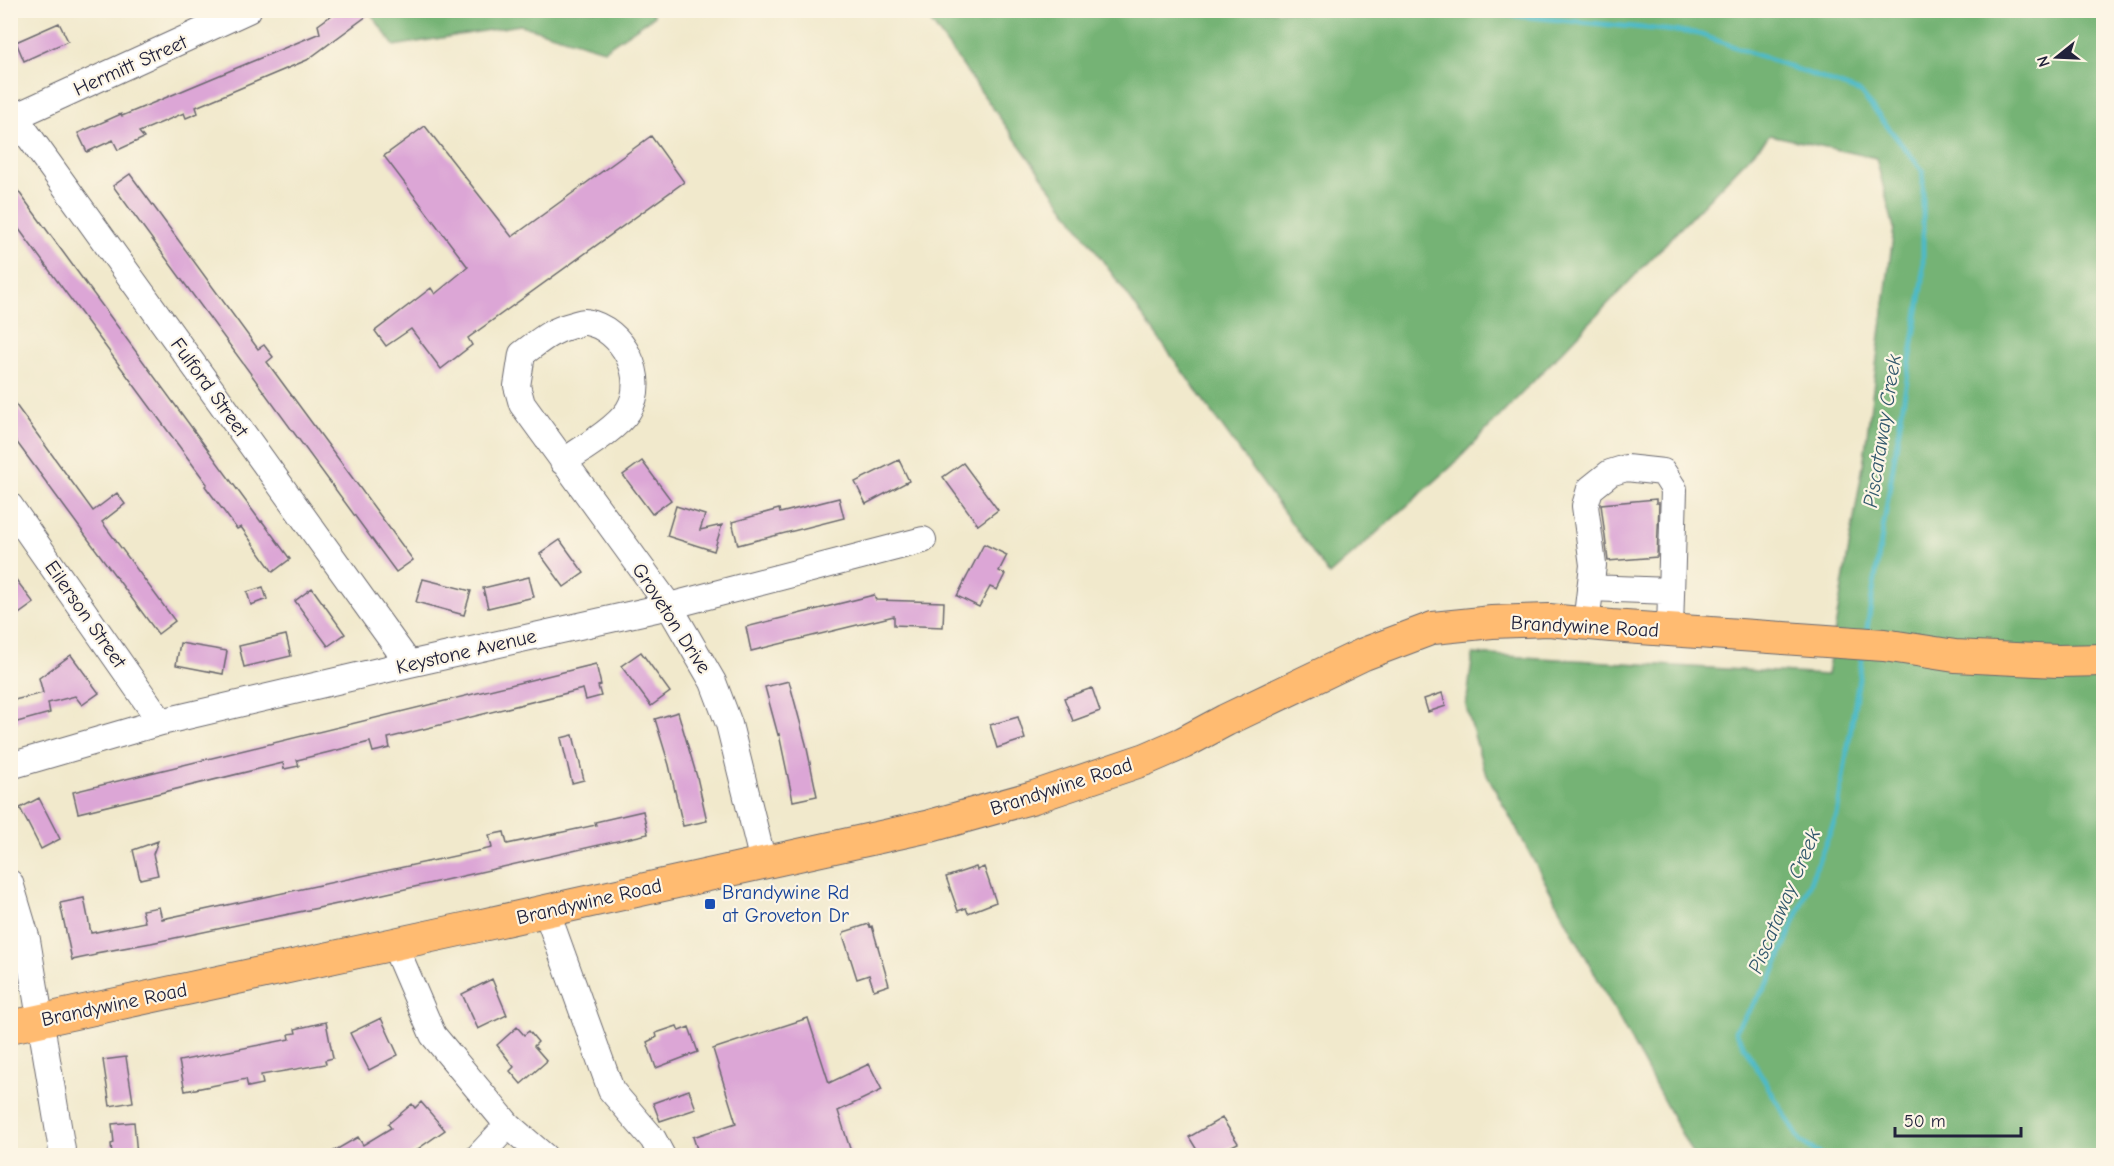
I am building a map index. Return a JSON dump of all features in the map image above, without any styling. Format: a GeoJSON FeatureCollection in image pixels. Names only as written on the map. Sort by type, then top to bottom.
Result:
{"type":"FeatureCollection","features":[{"type":"Feature","properties":{"kind":"main road","name":"Brandywine Road"},"geometry":{"type":"LineString","coordinates":[[25,1023],[930,826],[1034,797],[1146,759],[1364,654],[1433,628],[1492,622],[1549,620],[1884,645],[1955,656],[2058,661],[2103,660]]}},
{"type":"Feature","properties":{"kind":"street","name":"Hermitt Street"},"geometry":{"type":"LineString","coordinates":[[12,115],[232,14]]}},
{"type":"Feature","properties":{"kind":"street","name":"Fulford Street"},"geometry":{"type":"LineString","coordinates":[[12,115],[409,664]]}},
{"type":"Feature","properties":{"kind":"street","name":"Groveton Drive"},"geometry":{"type":"LineString","coordinates":[[563,462],[603,435],[628,411],[637,384],[628,353],[609,331],[585,321],[553,330],[522,354],[517,386],[522,404],[563,462],[669,606],[713,682],[729,724],[763,862]]}},
{"type":"Feature","properties":{"kind":"street"},"geometry":{"type":"LineString","coordinates":[[1586,624],[1593,565],[1585,506],[1590,489],[1610,473],[1626,468],[1663,472],[1674,489],[1670,630]]}},
{"type":"Feature","properties":{"kind":"street","name":"Eilerson Street"},"geometry":{"type":"LineString","coordinates":[[10,506],[161,722]]}},
{"type":"Feature","properties":{"kind":"street","name":"Keystone Avenue"},"geometry":{"type":"LineString","coordinates":[[10,766],[161,722],[669,606],[923,540]]}},
{"type":"Feature","properties":{"kind":"street"},"geometry":{"type":"LineString","coordinates":[[1590,588],[1670,591]]}},
{"type":"Feature","properties":{"kind":"street"},"geometry":{"type":"LineString","coordinates":[[10,883],[27,940],[25,1023],[63,1155]]}},
{"type":"Feature","properties":{"kind":"street"},"geometry":{"type":"LineString","coordinates":[[546,910],[611,1090],[653,1138],[662,1155]]}},
{"type":"Feature","properties":{"kind":"street"},"geometry":{"type":"LineString","coordinates":[[394,944],[433,1035],[508,1125],[544,1155]]}},
{"type":"Feature","properties":{"kind":"street"},"geometry":{"type":"LineString","coordinates":[[479,1155],[508,1125]]}},
{"type":"Feature","properties":{"kind":"green space"},"geometry":{"type":"Polygon","coordinates":[[[651,10],[654,16],[604,50],[520,25],[394,46],[369,11],[651,10]]]}},
{"type":"Feature","properties":{"kind":"green space"},"geometry":{"type":"Polygon","coordinates":[[[923,11],[2103,11],[2103,1155],[1693,1155],[1483,767],[1466,706],[1473,654],[1827,675],[1863,466],[1894,228],[1876,158],[1770,135],[1452,466],[1329,575],[923,11]]]}},
{"type":"Feature","properties":{"kind":"building"},"geometry":{"type":"Polygon","coordinates":[[[339,10],[375,10],[307,60],[196,107],[198,113],[186,118],[184,113],[139,132],[144,138],[118,150],[113,140],[87,152],[78,133],[320,33],[318,25],[339,10]]]}},
{"type":"Feature","properties":{"kind":"building"},"geometry":{"type":"Polygon","coordinates":[[[59,23],[68,41],[24,61],[16,42],[59,23]]]}},
{"type":"Feature","properties":{"kind":"building"},"geometry":{"type":"Polygon","coordinates":[[[425,126],[512,237],[651,136],[684,182],[468,338],[472,345],[441,369],[411,329],[386,346],[375,331],[431,288],[435,294],[468,267],[384,156],[425,126]]]}},
{"type":"Feature","properties":{"kind":"building"},"geometry":{"type":"Polygon","coordinates":[[[130,174],[258,349],[264,345],[273,357],[267,362],[413,560],[396,572],[113,186],[130,174]]]}},
{"type":"Feature","properties":{"kind":"building"},"geometry":{"type":"Polygon","coordinates":[[[10,180],[290,559],[273,572],[241,527],[237,529],[205,486],[207,484],[10,217],[10,180]]]}},
{"type":"Feature","properties":{"kind":"building"},"geometry":{"type":"Polygon","coordinates":[[[10,397],[93,511],[117,493],[125,504],[102,522],[175,621],[158,634],[10,433],[10,397]]]}},
{"type":"Feature","properties":{"kind":"building"},"geometry":{"type":"Polygon","coordinates":[[[899,460],[909,481],[866,504],[855,482],[899,460]]]}},
{"type":"Feature","properties":{"kind":"building"},"geometry":{"type":"Polygon","coordinates":[[[642,461],[671,500],[652,514],[623,475],[642,461]]]}},
{"type":"Feature","properties":{"kind":"building"},"geometry":{"type":"Polygon","coordinates":[[[963,463],[998,510],[978,525],[943,477],[963,463]]]}},
{"type":"Feature","properties":{"kind":"building"},"geometry":{"type":"Polygon","coordinates":[[[839,498],[844,518],[738,545],[732,522],[779,509],[780,513],[839,498]]]}},
{"type":"Feature","properties":{"kind":"building"},"geometry":{"type":"Polygon","coordinates":[[[1656,499],[1656,503],[1659,503],[1657,557],[1608,561],[1601,504],[1656,499]]]}},
{"type":"Feature","properties":{"kind":"building"},"geometry":{"type":"Polygon","coordinates":[[[676,506],[705,515],[700,530],[722,525],[714,551],[667,536],[676,506]]]}},
{"type":"Feature","properties":{"kind":"building"},"geometry":{"type":"Polygon","coordinates":[[[560,540],[584,573],[564,587],[540,554],[560,540]]]}},
{"type":"Feature","properties":{"kind":"building"},"geometry":{"type":"Polygon","coordinates":[[[984,544],[1007,555],[999,571],[1005,574],[997,590],[990,587],[979,607],[957,596],[984,544]]]}},
{"type":"Feature","properties":{"kind":"building"},"geometry":{"type":"Polygon","coordinates":[[[10,572],[34,603],[16,616],[10,608],[10,572]]]}},
{"type":"Feature","properties":{"kind":"building"},"geometry":{"type":"Polygon","coordinates":[[[529,577],[534,597],[488,608],[483,588],[529,577]]]}},
{"type":"Feature","properties":{"kind":"building"},"geometry":{"type":"Polygon","coordinates":[[[423,579],[471,591],[464,615],[416,602],[423,579]]]}},
{"type":"Feature","properties":{"kind":"building"},"geometry":{"type":"Polygon","coordinates":[[[263,587],[267,599],[251,605],[247,592],[263,587]]]}},
{"type":"Feature","properties":{"kind":"building"},"geometry":{"type":"Polygon","coordinates":[[[312,588],[345,634],[328,646],[295,601],[312,588]]]}},
{"type":"Feature","properties":{"kind":"building"},"geometry":{"type":"Polygon","coordinates":[[[874,595],[876,600],[944,602],[943,627],[894,625],[894,616],[751,651],[746,627],[874,595]]]}},
{"type":"Feature","properties":{"kind":"building"},"geometry":{"type":"Polygon","coordinates":[[[286,635],[291,656],[244,667],[239,646],[286,635]]]}},
{"type":"Feature","properties":{"kind":"building"},"geometry":{"type":"Polygon","coordinates":[[[180,643],[227,651],[223,674],[176,665],[180,643]]]}},
{"type":"Feature","properties":{"kind":"building"},"geometry":{"type":"Polygon","coordinates":[[[641,652],[670,692],[651,706],[621,666],[641,652]]]}},
{"type":"Feature","properties":{"kind":"building"},"geometry":{"type":"Polygon","coordinates":[[[71,655],[99,693],[82,705],[75,696],[48,703],[50,713],[10,724],[10,701],[43,693],[39,678],[71,655]]]}},
{"type":"Feature","properties":{"kind":"building"},"geometry":{"type":"Polygon","coordinates":[[[596,664],[601,696],[586,700],[583,689],[388,738],[390,748],[373,752],[370,742],[297,760],[299,766],[284,769],[283,763],[78,813],[73,792],[596,664]]]}},
{"type":"Feature","properties":{"kind":"building"},"geometry":{"type":"Polygon","coordinates":[[[789,681],[817,796],[793,801],[779,734],[765,687],[789,681]]]}},
{"type":"Feature","properties":{"kind":"building"},"geometry":{"type":"Polygon","coordinates":[[[1092,688],[1100,711],[1073,721],[1064,698],[1092,688]]]}},
{"type":"Feature","properties":{"kind":"building"},"geometry":{"type":"Polygon","coordinates":[[[1442,693],[1446,706],[1428,712],[1424,699],[1442,693]]]}},
{"type":"Feature","properties":{"kind":"building"},"geometry":{"type":"Polygon","coordinates":[[[678,712],[707,821],[683,826],[669,765],[655,719],[678,712]]]}},
{"type":"Feature","properties":{"kind":"building"},"geometry":{"type":"Polygon","coordinates":[[[1018,717],[1025,739],[997,748],[990,725],[1018,717]]]}},
{"type":"Feature","properties":{"kind":"building"},"geometry":{"type":"Polygon","coordinates":[[[573,735],[584,780],[572,783],[561,738],[573,735]]]}},
{"type":"Feature","properties":{"kind":"building"},"geometry":{"type":"Polygon","coordinates":[[[39,798],[60,839],[41,849],[20,808],[39,798]]]}},
{"type":"Feature","properties":{"kind":"building"},"geometry":{"type":"Polygon","coordinates":[[[643,811],[648,834],[361,899],[96,953],[96,955],[72,960],[60,903],[84,898],[91,933],[145,922],[142,910],[159,907],[162,919],[492,848],[489,835],[504,832],[507,844],[596,825],[595,822],[643,811]]]}},
{"type":"Feature","properties":{"kind":"building"},"geometry":{"type":"Polygon","coordinates":[[[158,841],[153,854],[158,875],[140,879],[133,850],[158,841]]]}},
{"type":"Feature","properties":{"kind":"building"},"geometry":{"type":"Polygon","coordinates":[[[976,867],[977,870],[984,867],[996,902],[968,913],[966,908],[958,911],[946,877],[976,867]]]}},
{"type":"Feature","properties":{"kind":"building"},"geometry":{"type":"Polygon","coordinates":[[[869,924],[870,927],[872,926],[889,985],[874,990],[869,975],[857,979],[843,935],[844,932],[869,924]]]}},
{"type":"Feature","properties":{"kind":"building"},"geometry":{"type":"Polygon","coordinates":[[[492,979],[507,1015],[478,1029],[462,994],[492,979]]]}},
{"type":"Feature","properties":{"kind":"building"},"geometry":{"type":"Polygon","coordinates":[[[381,1018],[398,1055],[369,1070],[350,1033],[381,1018]]]}},
{"type":"Feature","properties":{"kind":"building"},"geometry":{"type":"Polygon","coordinates":[[[808,1018],[829,1083],[869,1064],[882,1090],[838,1111],[852,1155],[699,1155],[693,1137],[736,1123],[713,1049],[808,1018]]]}},
{"type":"Feature","properties":{"kind":"building"},"geometry":{"type":"Polygon","coordinates":[[[326,1022],[333,1058],[325,1060],[326,1064],[261,1075],[263,1084],[248,1087],[246,1079],[185,1091],[179,1061],[290,1039],[289,1034],[296,1033],[295,1029],[326,1022]]]}},
{"type":"Feature","properties":{"kind":"building"},"geometry":{"type":"Polygon","coordinates":[[[677,1026],[679,1031],[689,1027],[698,1052],[656,1068],[647,1042],[657,1037],[656,1033],[677,1026]]]}},
{"type":"Feature","properties":{"kind":"building"},"geometry":{"type":"Polygon","coordinates":[[[517,1027],[524,1035],[529,1031],[538,1042],[534,1046],[547,1061],[521,1084],[510,1071],[514,1067],[497,1045],[517,1027]]]}},
{"type":"Feature","properties":{"kind":"building"},"geometry":{"type":"Polygon","coordinates":[[[126,1057],[133,1102],[110,1106],[103,1060],[126,1057]]]}},
{"type":"Feature","properties":{"kind":"building"},"geometry":{"type":"Polygon","coordinates":[[[689,1090],[696,1109],[660,1121],[653,1103],[689,1090]]]}},
{"type":"Feature","properties":{"kind":"building"},"geometry":{"type":"Polygon","coordinates":[[[421,1102],[445,1130],[409,1155],[327,1155],[358,1137],[363,1145],[391,1128],[388,1124],[412,1104],[415,1108],[421,1102]]]}},
{"type":"Feature","properties":{"kind":"building"},"geometry":{"type":"Polygon","coordinates":[[[1222,1118],[1238,1143],[1214,1155],[1200,1155],[1189,1137],[1222,1118]]]}},
{"type":"Feature","properties":{"kind":"building"},"geometry":{"type":"Polygon","coordinates":[[[134,1122],[137,1155],[112,1155],[111,1144],[114,1143],[112,1124],[134,1122]]]}},
{"type":"Feature","properties":{"kind":"waterway","name":"Piscataway Creek"},"geometry":{"type":"LineString","coordinates":[[1455,10],[1696,33],[1860,92],[1923,171],[1923,280],[1866,635]]}},
{"type":"Feature","properties":{"kind":"waterway","name":"Piscataway Creek"},"geometry":{"type":"LineString","coordinates":[[1823,1156],[1801,1142],[1735,1031],[1772,977],[1837,815],[1863,653]]}},
{"type":"Feature","properties":{"kind":"place","name":"Brandywine Rd at Groveton Dr"},"geometry":{"type":"Point","coordinates":[710,904]}}]}
